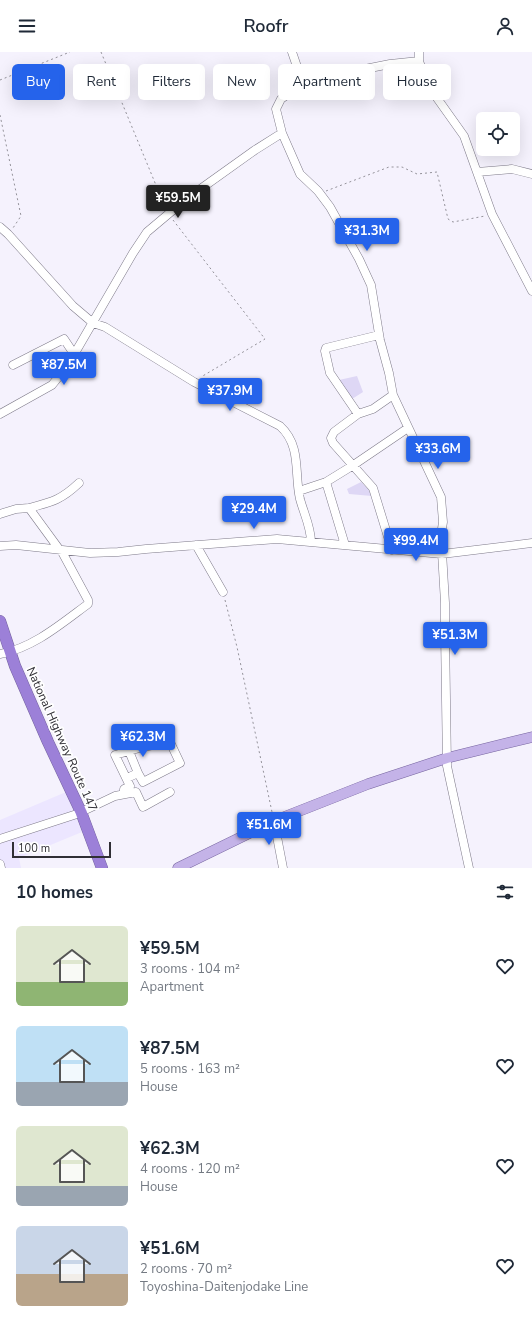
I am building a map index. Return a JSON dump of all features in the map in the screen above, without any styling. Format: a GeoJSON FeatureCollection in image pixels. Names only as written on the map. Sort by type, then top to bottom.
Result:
{"type":"FeatureCollection","features":[{"type":"Feature","properties":{"kind":"highway","name":"National Highway Route 147"},"geometry":{"type":"LineString","coordinates":[[0,621],[5,653],[81,812],[102,868]]}},
{"type":"Feature","properties":{"kind":"main road"},"geometry":{"type":"LineString","coordinates":[[178,868],[274,821],[368,784],[447,758],[532,737]]}},
{"type":"Feature","properties":{"kind":"street"},"geometry":{"type":"LineString","coordinates":[[292,52],[296,64]]}},
{"type":"Feature","properties":{"kind":"street"},"geometry":{"type":"LineString","coordinates":[[419,52],[419,61],[427,84],[464,136],[492,214],[532,291]]}},
{"type":"Feature","properties":{"kind":"street"},"geometry":{"type":"LineString","coordinates":[[375,67],[390,64],[419,61]]}},
{"type":"Feature","properties":{"kind":"street"},"geometry":{"type":"LineString","coordinates":[[280,100],[276,109],[282,133],[300,174],[320,193],[330,207],[359,258],[371,285],[379,335],[393,395],[441,497],[443,522],[441,535],[446,603],[444,633],[447,766],[470,868]]}},
{"type":"Feature","properties":{"kind":"street"},"geometry":{"type":"LineString","coordinates":[[0,414],[52,385],[74,354],[133,253],[147,232],[206,185],[255,150],[282,133]]}},
{"type":"Feature","properties":{"kind":"street"},"geometry":{"type":"LineString","coordinates":[[477,172],[512,169],[532,174]]}},
{"type":"Feature","properties":{"kind":"street"},"geometry":{"type":"LineString","coordinates":[[0,227],[73,306],[93,323],[105,327],[194,382],[280,426],[286,432],[292,442],[296,458],[300,498],[311,532],[311,542]]}},
{"type":"Feature","properties":{"kind":"street"},"geometry":{"type":"LineString","coordinates":[[358,414],[330,373],[325,350],[326,348],[379,335]]}},
{"type":"Feature","properties":{"kind":"street"},"geometry":{"type":"LineString","coordinates":[[13,365],[64,339],[74,354]]}},
{"type":"Feature","properties":{"kind":"street"},"geometry":{"type":"LineString","coordinates":[[392,550],[373,488],[352,466],[333,443],[331,438],[334,432],[358,414],[373,409],[393,395]]}},
{"type":"Feature","properties":{"kind":"street"},"geometry":{"type":"LineString","coordinates":[[299,491],[326,482],[408,428]]}},
{"type":"Feature","properties":{"kind":"street"},"geometry":{"type":"LineString","coordinates":[[326,482],[345,545]]}},
{"type":"Feature","properties":{"kind":"street"},"geometry":{"type":"LineString","coordinates":[[0,514],[16,509],[29,508],[51,502],[67,494],[79,483]]}},
{"type":"Feature","properties":{"kind":"street"},"geometry":{"type":"LineString","coordinates":[[5,653],[35,641],[52,631],[88,604],[88,600],[60,550],[29,508]]}},
{"type":"Feature","properties":{"kind":"street"},"geometry":{"type":"LineString","coordinates":[[0,546],[16,545],[90,553],[277,539],[442,554],[532,543]]}},
{"type":"Feature","properties":{"kind":"street"},"geometry":{"type":"LineString","coordinates":[[196,545],[223,592]]}},
{"type":"Feature","properties":{"kind":"street"},"geometry":{"type":"LineString","coordinates":[[124,794],[124,790],[130,786],[115,755],[129,751],[170,742],[180,763],[143,782],[129,751]]}},
{"type":"Feature","properties":{"kind":"street"},"geometry":{"type":"LineString","coordinates":[[127,778],[138,773]]}},
{"type":"Feature","properties":{"kind":"street"},"geometry":{"type":"LineString","coordinates":[[0,839],[81,812],[115,796],[136,792],[143,807],[170,792]]}},
{"type":"Feature","properties":{"kind":"street"},"geometry":{"type":"LineString","coordinates":[[274,821],[283,868]]}},
{"type":"Feature","properties":{"kind":"street"},"geometry":{"type":"LineString","coordinates":[[0,864],[1,868]]}},
{"type":"Feature","properties":{"kind":"path"},"geometry":{"type":"LineString","coordinates":[[0,80],[70,52]]}},
{"type":"Feature","properties":{"kind":"path"},"geometry":{"type":"LineString","coordinates":[[101,52],[168,214],[264,340],[194,382]]}},
{"type":"Feature","properties":{"kind":"path"},"geometry":{"type":"LineString","coordinates":[[0,115],[21,216],[8,234]]}},
{"type":"Feature","properties":{"kind":"path"},"geometry":{"type":"LineString","coordinates":[[320,193],[389,167],[402,167],[417,174],[437,172],[448,219],[453,222],[492,214]]}},
{"type":"Feature","properties":{"kind":"path"},"geometry":{"type":"LineString","coordinates":[[223,592],[237,647],[274,821]]}},
{"type":"Feature","properties":{"kind":"shaded area"},"geometry":{"type":"Polygon","coordinates":[[[357,376],[363,392],[352,399],[339,380],[357,376]]]}},
{"type":"Feature","properties":{"kind":"shaded area"},"geometry":{"type":"Polygon","coordinates":[[[361,482],[369,490],[372,496],[349,494],[347,489],[361,482]]]}},
{"type":"Feature","properties":{"kind":"shaded area"},"geometry":{"type":"Polygon","coordinates":[[[66,792],[82,832],[19,858],[21,868],[0,868],[0,820],[66,792]]]}}]}
